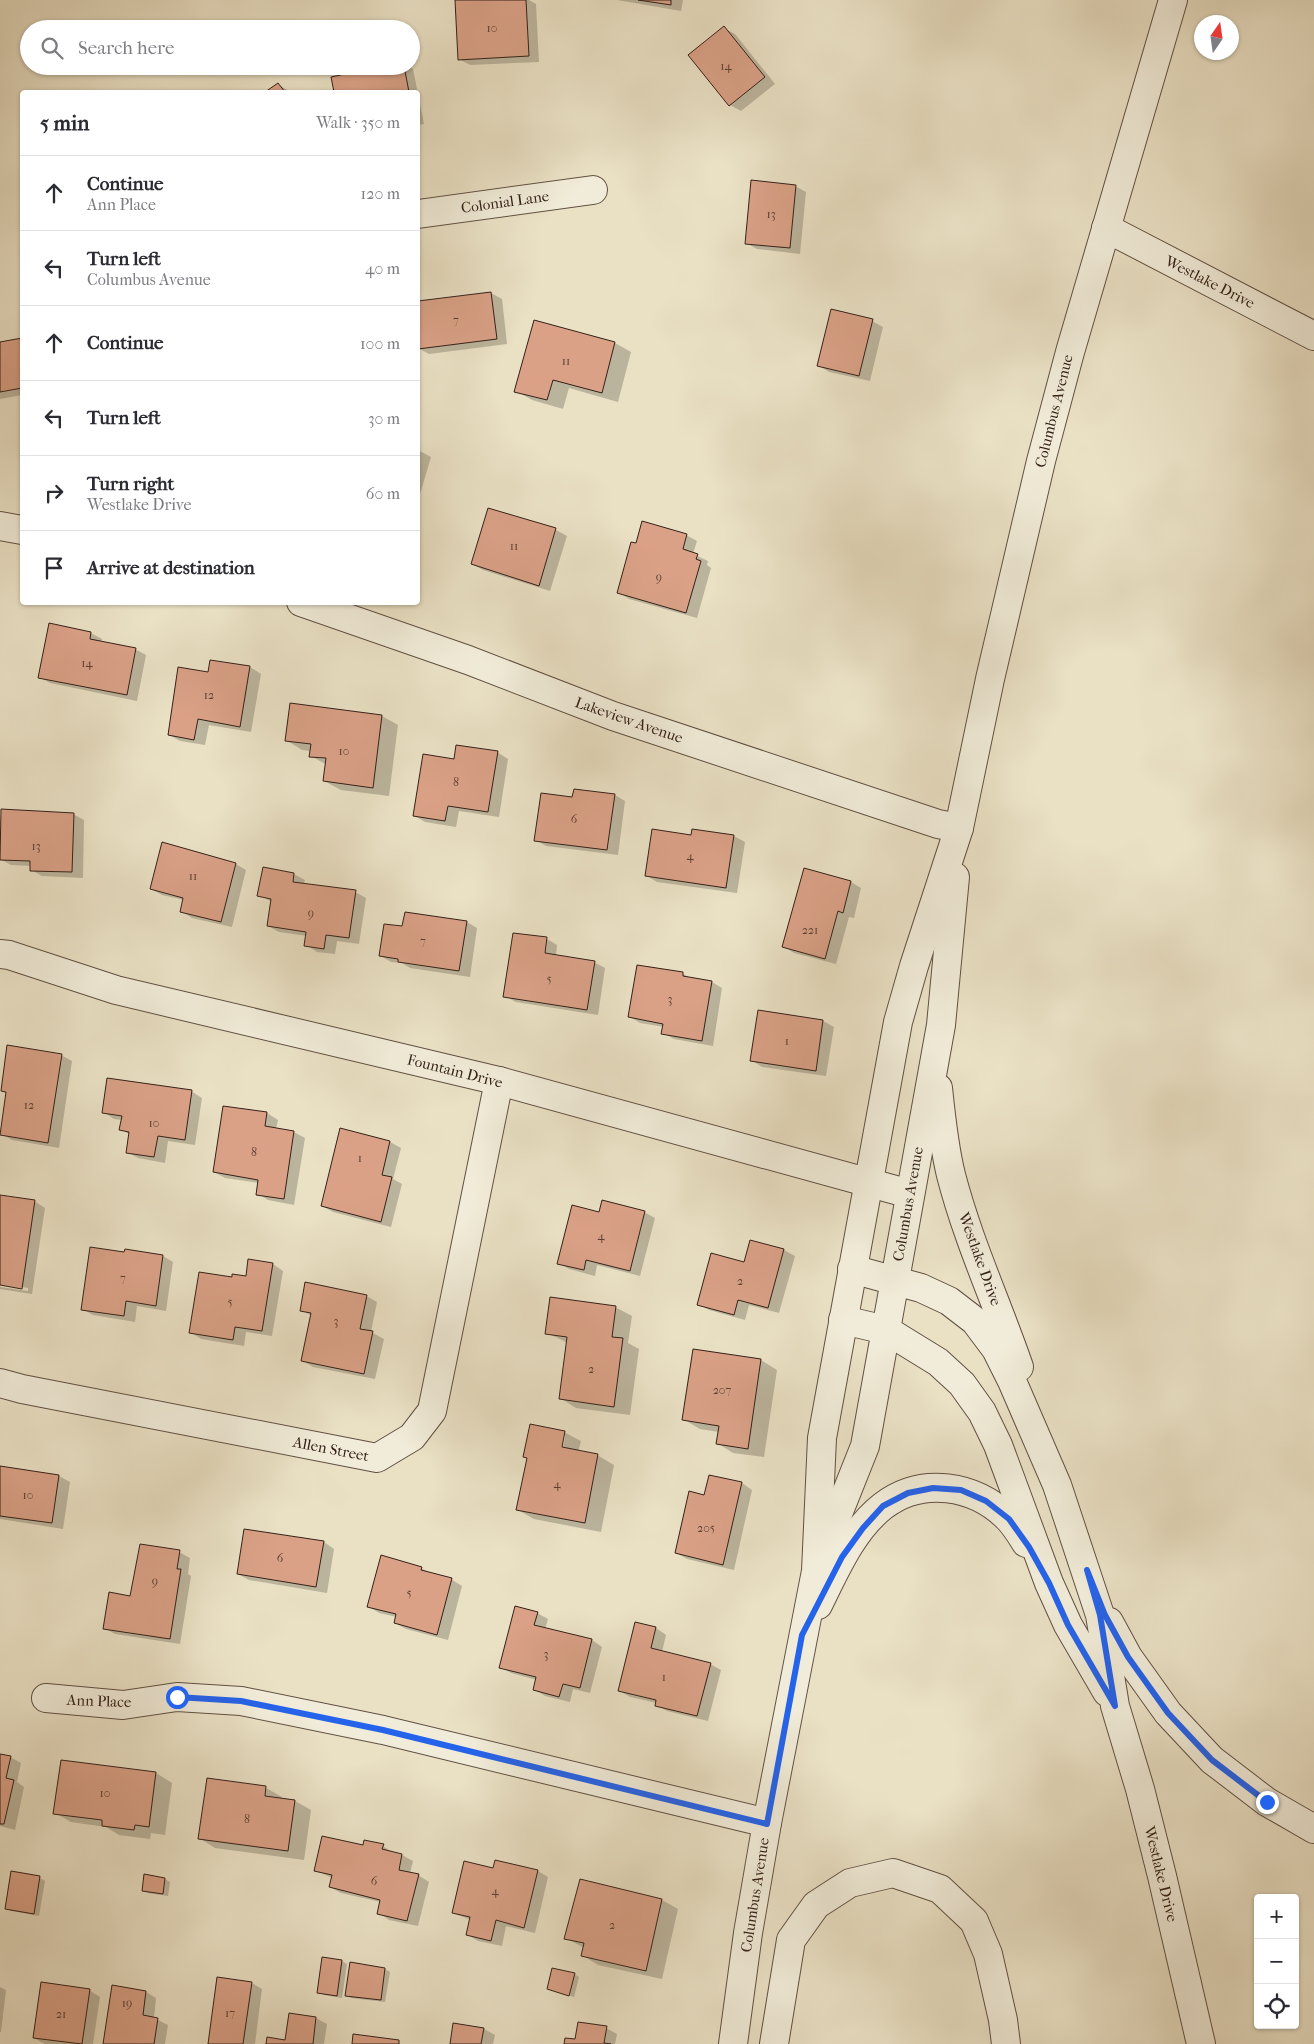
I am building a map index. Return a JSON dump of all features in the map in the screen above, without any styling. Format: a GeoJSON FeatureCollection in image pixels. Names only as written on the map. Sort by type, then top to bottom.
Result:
{"type":"FeatureCollection","features":[{"type":"Feature","properties":{"kind":"street","name":"Columbus Avenue"},"geometry":{"type":"LineString","coordinates":[[816,1571],[822,1438],[898,1022],[914,966],[959,828],[994,661],[1041,462],[1070,352],[1173,0]]}},
{"type":"Feature","properties":{"kind":"street","name":"Colonial Lane"},"geometry":{"type":"LineString","coordinates":[[420,214],[593,190]]}},
{"type":"Feature","properties":{"kind":"street","name":"Westlake Drive"},"geometry":{"type":"LineString","coordinates":[[1106,228],[1314,336]]}},
{"type":"Feature","properties":{"kind":"street"},"geometry":{"type":"LineString","coordinates":[[0,526],[20,530]]}},
{"type":"Feature","properties":{"kind":"street","name":"Lakeview Avenue"},"geometry":{"type":"LineString","coordinates":[[310,605],[468,660],[613,716],[938,824],[959,828]]}},
{"type":"Feature","properties":{"kind":"street","name":"Columbus Avenue"},"geometry":{"type":"LineString","coordinates":[[733,2044],[748,1933],[767,1824],[802,1635],[816,1571],[865,1446],[941,1025],[959,828]]}},
{"type":"Feature","properties":{"kind":"street","name":"Fountain Drive"},"geometry":{"type":"LineString","coordinates":[[0,954],[116,990],[499,1081],[910,1194]]}},
{"type":"Feature","properties":{"kind":"street","name":"Westlake Drive"},"geometry":{"type":"LineString","coordinates":[[941,1025],[938,1082],[942,1124],[951,1175],[968,1228],[1025,1383],[1058,1485]]}},
{"type":"Feature","properties":{"kind":"street","name":"Allen Street"},"geometry":{"type":"LineString","coordinates":[[0,1383],[22,1390],[377,1458],[412,1437],[432,1411],[499,1081]]}},
{"type":"Feature","properties":{"kind":"street"},"geometry":{"type":"LineString","coordinates":[[852,1269],[895,1279],[922,1288],[949,1301],[975,1321],[996,1348],[1058,1485],[1087,1570],[1100,1615],[1115,1706]]}},
{"type":"Feature","properties":{"kind":"street"},"geometry":{"type":"LineString","coordinates":[[843,1320],[886,1330],[938,1362],[962,1384],[982,1412],[998,1445],[1049,1583],[1068,1625],[1115,1706]]}},
{"type":"Feature","properties":{"kind":"street"},"geometry":{"type":"LineString","coordinates":[[802,1635],[842,1557],[863,1528],[883,1506],[916,1491],[933,1488],[961,1490],[986,1501],[1009,1519],[1029,1547],[1049,1583]]}},
{"type":"Feature","properties":{"kind":"street"},"geometry":{"type":"LineString","coordinates":[[1087,1570],[1105,1615],[1128,1657],[1168,1713],[1212,1760],[1267,1802],[1314,1829]]}},
{"type":"Feature","properties":{"kind":"street","name":"Ann Place"},"geometry":{"type":"LineString","coordinates":[[46,1698],[123,1705],[177,1697],[241,1701],[383,1730],[767,1824]]}},
{"type":"Feature","properties":{"kind":"street","name":"Westlake Drive"},"geometry":{"type":"LineString","coordinates":[[1115,1706],[1146,1815],[1201,2044]]}},
{"type":"Feature","properties":{"kind":"street"},"geometry":{"type":"LineString","coordinates":[[774,2044],[791,1940],[816,1905],[850,1884],[893,1873],[940,1888],[974,1921],[988,1954],[1003,2020],[1006,2044]]}},
{"type":"Feature","properties":{"kind":"building"},"geometry":{"type":"Polygon","coordinates":[[[455,0],[526,0],[529,56],[458,60],[455,0]]]}},
{"type":"Feature","properties":{"kind":"building"},"geometry":{"type":"Polygon","coordinates":[[[638,0],[671,0],[671,5],[638,0]]]}},
{"type":"Feature","properties":{"kind":"building"},"geometry":{"type":"Polygon","coordinates":[[[724,26],[765,77],[729,106],[688,55],[724,26]]]}},
{"type":"Feature","properties":{"kind":"building"},"geometry":{"type":"Polygon","coordinates":[[[340,75],[406,75],[409,90],[334,90],[331,77],[340,75]]]}},
{"type":"Feature","properties":{"kind":"building"},"geometry":{"type":"Polygon","coordinates":[[[278,83],[283,90],[268,90],[278,83]]]}},
{"type":"Feature","properties":{"kind":"building"},"geometry":{"type":"Polygon","coordinates":[[[751,180],[796,185],[790,248],[745,244],[751,180]]]}},
{"type":"Feature","properties":{"kind":"building"},"geometry":{"type":"Polygon","coordinates":[[[491,292],[497,339],[420,349],[420,301],[491,292]]]}},
{"type":"Feature","properties":{"kind":"building"},"geometry":{"type":"Polygon","coordinates":[[[831,309],[873,319],[859,376],[817,366],[831,309]]]}},
{"type":"Feature","properties":{"kind":"building"},"geometry":{"type":"Polygon","coordinates":[[[534,320],[615,342],[602,393],[553,380],[547,400],[514,392],[534,320]]]}},
{"type":"Feature","properties":{"kind":"building"},"geometry":{"type":"Polygon","coordinates":[[[20,338],[20,388],[0,392],[0,342],[20,338]]]}},
{"type":"Feature","properties":{"kind":"building"},"geometry":{"type":"Polygon","coordinates":[[[488,508],[556,528],[539,586],[471,564],[488,508]]]}},
{"type":"Feature","properties":{"kind":"building"},"geometry":{"type":"Polygon","coordinates":[[[642,521],[687,534],[683,549],[698,554],[696,559],[701,561],[686,613],[617,593],[631,542],[636,543],[642,521]]]}},
{"type":"Feature","properties":{"kind":"building"},"geometry":{"type":"Polygon","coordinates":[[[49,623],[91,632],[90,639],[136,648],[127,695],[38,678],[49,623]]]}},
{"type":"Feature","properties":{"kind":"building"},"geometry":{"type":"Polygon","coordinates":[[[210,660],[250,666],[240,727],[198,719],[194,740],[168,735],[178,667],[208,672],[210,660]]]}},
{"type":"Feature","properties":{"kind":"building"},"geometry":{"type":"Polygon","coordinates":[[[290,703],[382,715],[373,788],[323,781],[326,758],[309,757],[311,744],[285,741],[290,703]]]}},
{"type":"Feature","properties":{"kind":"building"},"geometry":{"type":"Polygon","coordinates":[[[456,745],[498,751],[488,812],[448,806],[445,821],[413,816],[423,754],[454,759],[456,745]]]}},
{"type":"Feature","properties":{"kind":"building"},"geometry":{"type":"Polygon","coordinates":[[[574,789],[615,794],[607,850],[534,841],[541,793],[572,797],[574,789]]]}},
{"type":"Feature","properties":{"kind":"building"},"geometry":{"type":"Polygon","coordinates":[[[1,809],[74,813],[72,872],[30,871],[30,861],[0,860],[1,809]]]}},
{"type":"Feature","properties":{"kind":"building"},"geometry":{"type":"Polygon","coordinates":[[[652,829],[691,835],[692,829],[734,835],[726,888],[645,876],[652,829]]]}},
{"type":"Feature","properties":{"kind":"building"},"geometry":{"type":"Polygon","coordinates":[[[162,842],[236,863],[221,922],[180,912],[183,898],[150,889],[162,842]]]}},
{"type":"Feature","properties":{"kind":"building"},"geometry":{"type":"Polygon","coordinates":[[[263,867],[294,873],[293,882],[356,890],[349,938],[326,935],[324,949],[304,946],[306,932],[267,926],[271,899],[257,896],[263,867]]]}},
{"type":"Feature","properties":{"kind":"building"},"geometry":{"type":"Polygon","coordinates":[[[804,868],[851,881],[843,913],[838,911],[825,959],[782,947],[804,868]]]}},
{"type":"Feature","properties":{"kind":"building"},"geometry":{"type":"Polygon","coordinates":[[[405,912],[467,921],[459,971],[398,962],[398,959],[379,956],[384,924],[402,926],[405,912]]]}},
{"type":"Feature","properties":{"kind":"building"},"geometry":{"type":"Polygon","coordinates":[[[513,933],[547,937],[545,953],[595,961],[587,1010],[503,997],[513,933]]]}},
{"type":"Feature","properties":{"kind":"building"},"geometry":{"type":"Polygon","coordinates":[[[637,965],[683,972],[683,976],[712,981],[702,1041],[661,1034],[663,1024],[628,1017],[637,965]]]}},
{"type":"Feature","properties":{"kind":"building"},"geometry":{"type":"Polygon","coordinates":[[[758,1010],[823,1020],[816,1071],[750,1061],[758,1010]]]}},
{"type":"Feature","properties":{"kind":"building"},"geometry":{"type":"Polygon","coordinates":[[[7,1045],[62,1054],[48,1143],[0,1135],[6,1092],[1,1091],[7,1045]]]}},
{"type":"Feature","properties":{"kind":"building"},"geometry":{"type":"Polygon","coordinates":[[[107,1078],[192,1090],[185,1140],[158,1136],[154,1157],[126,1153],[129,1132],[119,1130],[122,1116],[102,1113],[107,1078]]]}},
{"type":"Feature","properties":{"kind":"building"},"geometry":{"type":"Polygon","coordinates":[[[223,1106],[267,1112],[265,1126],[294,1131],[284,1199],[256,1195],[258,1180],[213,1172],[223,1106]]]}},
{"type":"Feature","properties":{"kind":"building"},"geometry":{"type":"Polygon","coordinates":[[[340,1128],[390,1141],[382,1175],[392,1177],[381,1222],[321,1206],[340,1128]]]}},
{"type":"Feature","properties":{"kind":"building"},"geometry":{"type":"Polygon","coordinates":[[[0,1195],[35,1200],[22,1289],[0,1285],[0,1195]]]}},
{"type":"Feature","properties":{"kind":"building"},"geometry":{"type":"Polygon","coordinates":[[[602,1200],[645,1211],[630,1271],[586,1260],[584,1270],[557,1264],[572,1205],[599,1212],[602,1200]]]}},
{"type":"Feature","properties":{"kind":"building"},"geometry":{"type":"Polygon","coordinates":[[[750,1240],[784,1249],[768,1308],[738,1300],[734,1315],[697,1305],[711,1253],[744,1262],[750,1240]]]}},
{"type":"Feature","properties":{"kind":"building"},"geometry":{"type":"Polygon","coordinates":[[[90,1247],[124,1252],[125,1249],[163,1255],[156,1306],[126,1301],[124,1316],[81,1310],[90,1247]]]}},
{"type":"Feature","properties":{"kind":"building"},"geometry":{"type":"Polygon","coordinates":[[[248,1259],[273,1263],[262,1331],[235,1327],[233,1340],[189,1333],[199,1272],[232,1277],[232,1274],[246,1276],[248,1259]]]}},
{"type":"Feature","properties":{"kind":"building"},"geometry":{"type":"Polygon","coordinates":[[[305,1282],[367,1295],[360,1329],[373,1331],[364,1374],[301,1361],[311,1313],[300,1311],[305,1282]]]}},
{"type":"Feature","properties":{"kind":"building"},"geometry":{"type":"Polygon","coordinates":[[[550,1297],[616,1306],[612,1337],[623,1338],[614,1407],[559,1399],[567,1337],[545,1334],[550,1297]]]}},
{"type":"Feature","properties":{"kind":"building"},"geometry":{"type":"Polygon","coordinates":[[[693,1349],[761,1359],[748,1449],[716,1444],[719,1426],[682,1420],[693,1349]]]}},
{"type":"Feature","properties":{"kind":"building"},"geometry":{"type":"Polygon","coordinates":[[[530,1424],[565,1431],[562,1447],[598,1454],[585,1523],[516,1510],[527,1458],[523,1457],[530,1424]]]}},
{"type":"Feature","properties":{"kind":"building"},"geometry":{"type":"Polygon","coordinates":[[[0,1466],[59,1475],[52,1523],[0,1516],[0,1466]]]}},
{"type":"Feature","properties":{"kind":"building"},"geometry":{"type":"Polygon","coordinates":[[[709,1475],[742,1482],[723,1565],[675,1553],[689,1491],[704,1495],[709,1475]]]}},
{"type":"Feature","properties":{"kind":"building"},"geometry":{"type":"Polygon","coordinates":[[[244,1529],[324,1541],[316,1587],[237,1574],[244,1529]]]}},
{"type":"Feature","properties":{"kind":"building"},"geometry":{"type":"Polygon","coordinates":[[[140,1544],[180,1550],[177,1569],[181,1569],[170,1639],[103,1629],[109,1592],[130,1596],[140,1544]]]}},
{"type":"Feature","properties":{"kind":"building"},"geometry":{"type":"Polygon","coordinates":[[[381,1555],[422,1567],[421,1570],[452,1578],[437,1635],[394,1623],[396,1614],[367,1607],[381,1555]]]}},
{"type":"Feature","properties":{"kind":"building"},"geometry":{"type":"Polygon","coordinates":[[[515,1606],[538,1612],[534,1625],[592,1639],[580,1688],[563,1684],[559,1697],[533,1690],[536,1677],[499,1668],[515,1606]]]}},
{"type":"Feature","properties":{"kind":"building"},"geometry":{"type":"Polygon","coordinates":[[[635,1622],[656,1627],[651,1648],[711,1663],[697,1716],[655,1706],[656,1700],[618,1691],[635,1622]]]}},
{"type":"Feature","properties":{"kind":"building"},"geometry":{"type":"Polygon","coordinates":[[[0,1754],[11,1756],[6,1778],[14,1780],[4,1824],[0,1824],[0,1754]]]}},
{"type":"Feature","properties":{"kind":"building"},"geometry":{"type":"Polygon","coordinates":[[[61,1760],[156,1772],[149,1827],[135,1825],[134,1830],[102,1826],[102,1820],[53,1814],[61,1760]]]}},
{"type":"Feature","properties":{"kind":"building"},"geometry":{"type":"Polygon","coordinates":[[[207,1778],[266,1786],[265,1796],[295,1800],[288,1851],[198,1839],[207,1778]]]}},
{"type":"Feature","properties":{"kind":"building"},"geometry":{"type":"Polygon","coordinates":[[[322,1836],[363,1845],[364,1840],[384,1844],[382,1849],[402,1854],[399,1870],[419,1874],[407,1921],[377,1914],[380,1900],[329,1887],[332,1875],[314,1871],[322,1836]]]}},
{"type":"Feature","properties":{"kind":"building"},"geometry":{"type":"Polygon","coordinates":[[[495,1860],[538,1870],[524,1928],[496,1920],[491,1941],[466,1935],[470,1917],[452,1913],[464,1861],[493,1868],[495,1860]]]}},
{"type":"Feature","properties":{"kind":"building"},"geometry":{"type":"Polygon","coordinates":[[[11,1871],[40,1876],[34,1914],[5,1909],[11,1871]]]}},
{"type":"Feature","properties":{"kind":"building"},"geometry":{"type":"Polygon","coordinates":[[[144,1874],[165,1878],[163,1894],[142,1891],[144,1874]]]}},
{"type":"Feature","properties":{"kind":"building"},"geometry":{"type":"Polygon","coordinates":[[[580,1879],[662,1899],[646,1971],[581,1956],[584,1943],[564,1939],[580,1879]]]}},
{"type":"Feature","properties":{"kind":"building"},"geometry":{"type":"Polygon","coordinates":[[[322,1957],[342,1960],[337,1996],[317,1993],[322,1957]]]}},
{"type":"Feature","properties":{"kind":"building"},"geometry":{"type":"Polygon","coordinates":[[[350,1962],[385,1968],[381,2000],[345,1996],[350,1962]]]}},
{"type":"Feature","properties":{"kind":"building"},"geometry":{"type":"Polygon","coordinates":[[[552,1968],[575,1973],[569,1996],[547,1989],[552,1968]]]}},
{"type":"Feature","properties":{"kind":"building"},"geometry":{"type":"Polygon","coordinates":[[[217,1977],[252,1982],[243,2044],[208,2044],[217,1977]]]}},
{"type":"Feature","properties":{"kind":"building"},"geometry":{"type":"Polygon","coordinates":[[[41,1982],[90,1989],[82,2044],[33,2038],[41,1982]]]}},
{"type":"Feature","properties":{"kind":"building"},"geometry":{"type":"Polygon","coordinates":[[[112,1985],[146,1991],[143,2015],[158,2018],[154,2044],[103,2044],[112,1985]]]}},
{"type":"Feature","properties":{"kind":"building"},"geometry":{"type":"Polygon","coordinates":[[[289,2013],[316,2017],[313,2044],[266,2044],[267,2037],[285,2040],[289,2013]]]}},
{"type":"Feature","properties":{"kind":"building"},"geometry":{"type":"Polygon","coordinates":[[[578,2022],[607,2026],[604,2043],[611,2044],[564,2044],[565,2038],[575,2039],[578,2022]]]}},
{"type":"Feature","properties":{"kind":"building"},"geometry":{"type":"Polygon","coordinates":[[[453,2023],[484,2028],[481,2044],[450,2044],[453,2023]]]}},
{"type":"Feature","properties":{"kind":"building"},"geometry":{"type":"Polygon","coordinates":[[[353,2034],[399,2040],[399,2044],[352,2044],[353,2034]]]}},
{"type":"Feature","properties":{"kind":"route"},"geometry":{"type":"LineString","coordinates":[[177,1697],[241,1701],[383,1730],[767,1824],[802,1635],[842,1557],[863,1528],[883,1506],[908,1493],[933,1488],[961,1490],[986,1501],[1009,1519],[1029,1547],[1049,1583],[1068,1625],[1115,1706],[1100,1615],[1087,1570],[1105,1615],[1128,1657],[1168,1713],[1212,1760],[1267,1802]]}}]}
